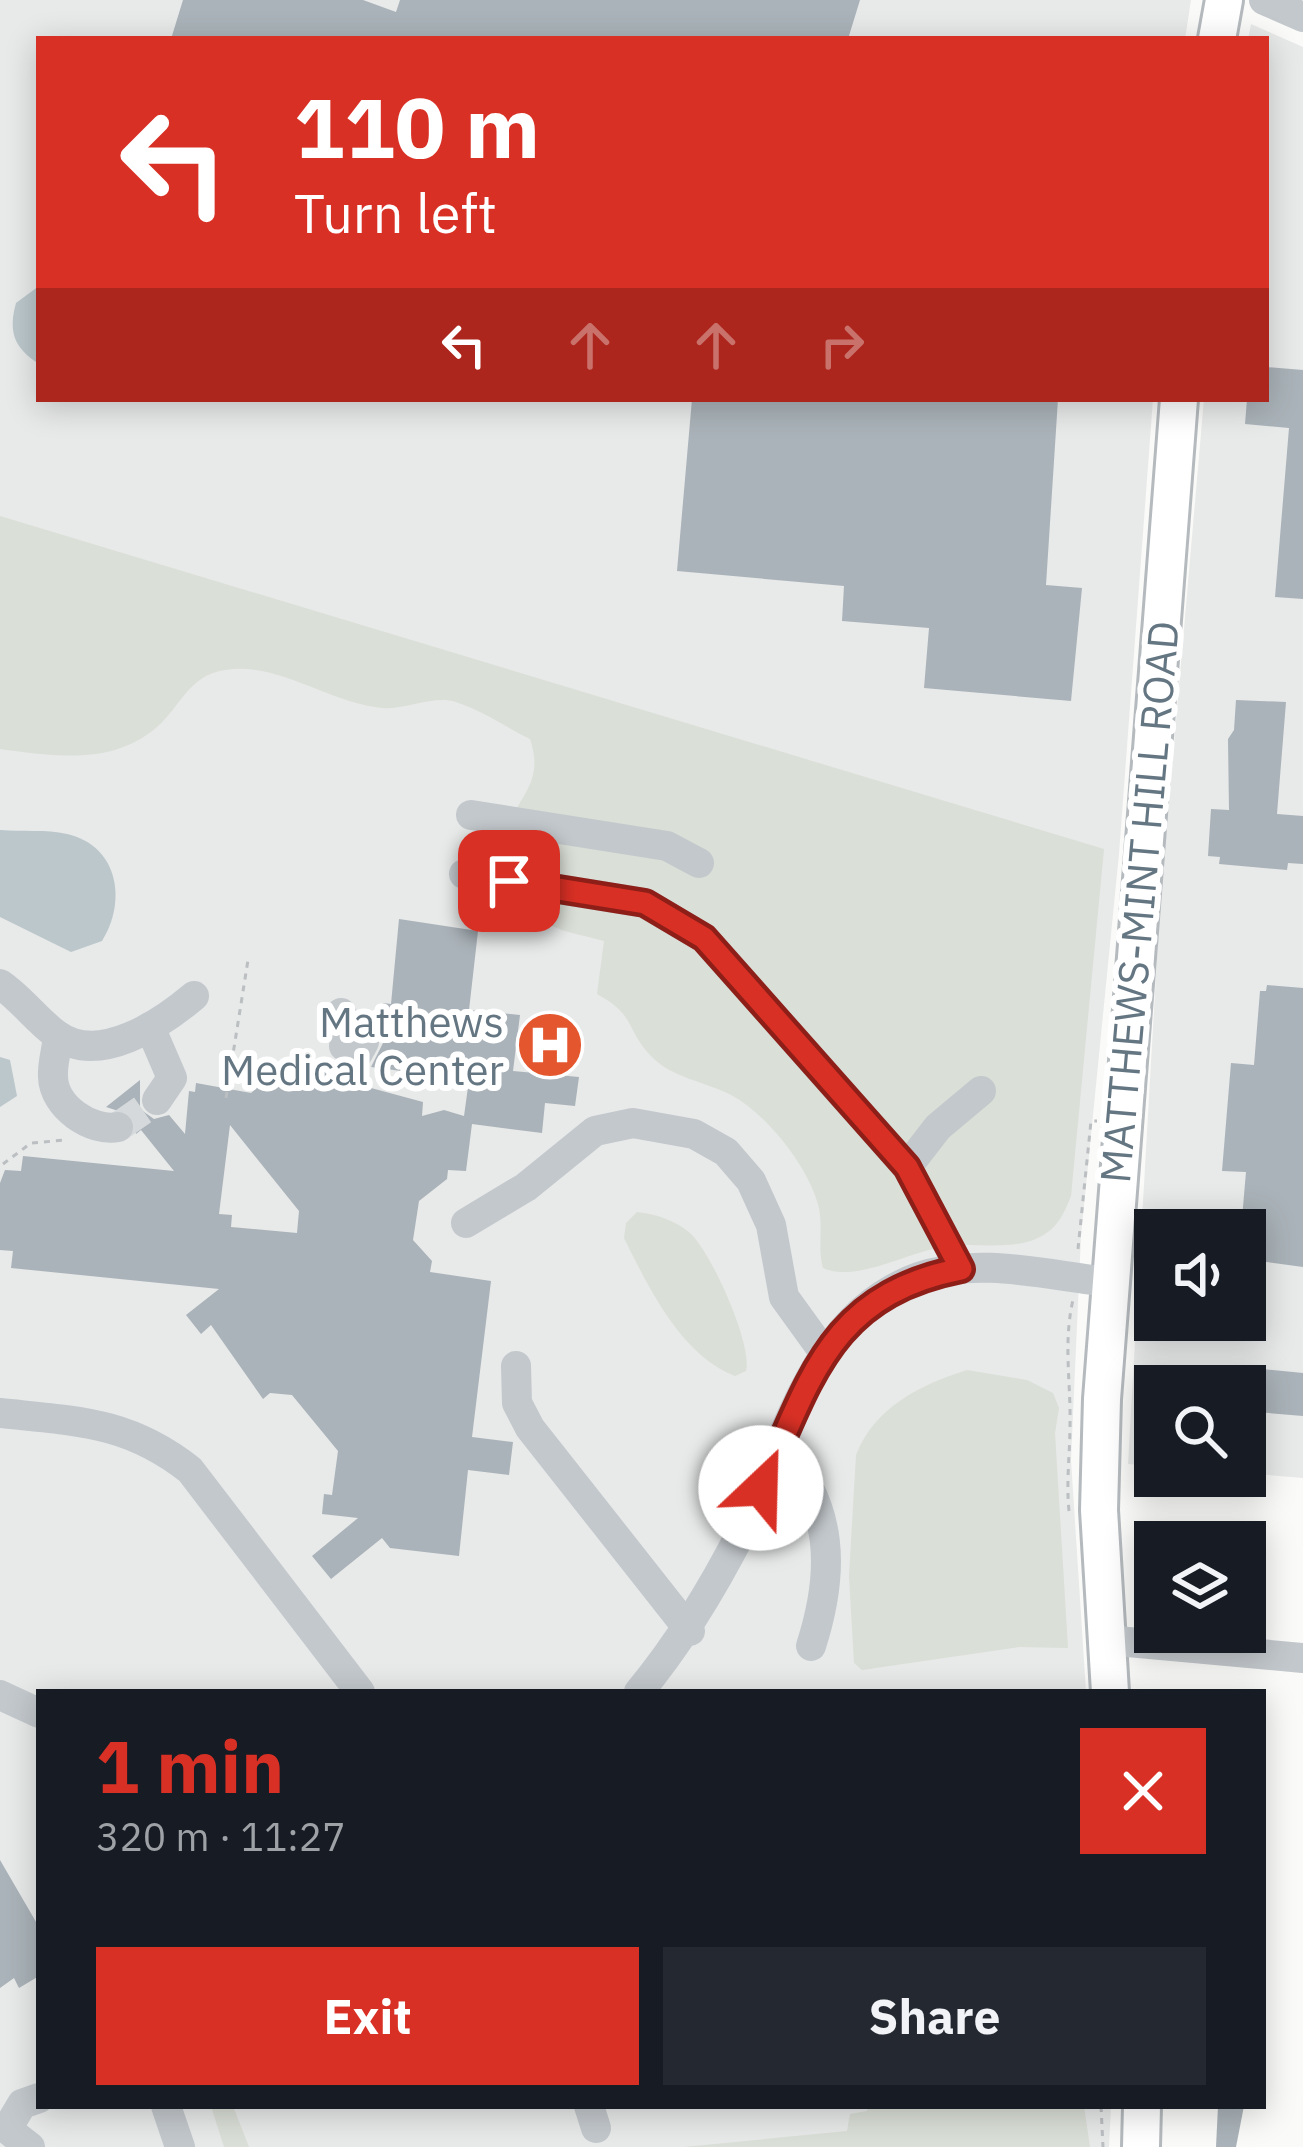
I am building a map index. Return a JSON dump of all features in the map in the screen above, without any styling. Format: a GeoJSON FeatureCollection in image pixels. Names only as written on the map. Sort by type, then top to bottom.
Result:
{"type":"FeatureCollection","features":[{"type":"Feature","properties":{"kind":"main road"},"geometry":{"type":"LineString","coordinates":[[1217,36],[1224,0]]}},
{"type":"Feature","properties":{"kind":"main road","name":"MATTHEWS-MINT HILL ROAD"},"geometry":{"type":"LineString","coordinates":[[1110,1689],[1099,1510],[1109,1282],[1179,402]]}},
{"type":"Feature","properties":{"kind":"main road"},"geometry":{"type":"LineString","coordinates":[[1141,2147],[1142,2109]]}},
{"type":"Feature","properties":{"kind":"street"},"geometry":{"type":"LineString","coordinates":[[1264,0],[1303,17]]}},
{"type":"Feature","properties":{"kind":"street"},"geometry":{"type":"LineString","coordinates":[[471,815],[667,846],[699,863]]}},
{"type":"Feature","properties":{"kind":"street"},"geometry":{"type":"LineString","coordinates":[[464,874],[645,903],[704,938],[907,1167],[961,1269]]}},
{"type":"Feature","properties":{"kind":"street"},"geometry":{"type":"LineString","coordinates":[[0,984],[58,1036],[93,1045],[150,1027],[194,996]]}},
{"type":"Feature","properties":{"kind":"street"},"geometry":{"type":"LineString","coordinates":[[150,1027],[172,1078],[157,1100]]}},
{"type":"Feature","properties":{"kind":"street"},"geometry":{"type":"LineString","coordinates":[[58,1036],[52,1078],[62,1101],[98,1128],[118,1127]]}},
{"type":"Feature","properties":{"kind":"street"},"geometry":{"type":"LineString","coordinates":[[907,1167],[938,1127],[981,1091]]}},
{"type":"Feature","properties":{"kind":"street"},"geometry":{"type":"LineString","coordinates":[[466,1223],[526,1187],[595,1132],[633,1123],[694,1134],[726,1152],[752,1181],[771,1225],[784,1297],[823,1351]]}},
{"type":"Feature","properties":{"kind":"street"},"geometry":{"type":"LineString","coordinates":[[641,1689],[689,1631],[823,1351],[867,1306],[918,1277],[961,1269],[1109,1282]]}},
{"type":"Feature","properties":{"kind":"street"},"geometry":{"type":"LineString","coordinates":[[516,1366],[517,1402],[530,1428],[689,1631]]}},
{"type":"Feature","properties":{"kind":"street"},"geometry":{"type":"LineString","coordinates":[[0,1413],[131,1431],[162,1448],[190,1470],[358,1689]]}},
{"type":"Feature","properties":{"kind":"street"},"geometry":{"type":"LineString","coordinates":[[780,1447],[809,1478],[824,1525],[827,1562],[811,1646]]}},
{"type":"Feature","properties":{"kind":"street"},"geometry":{"type":"LineString","coordinates":[[297,1663],[320,1640]]}},
{"type":"Feature","properties":{"kind":"street"},"geometry":{"type":"LineString","coordinates":[[1106,1640],[1303,1658]]}},
{"type":"Feature","properties":{"kind":"street"},"geometry":{"type":"LineString","coordinates":[[0,1695],[36,1712]]}},
{"type":"Feature","properties":{"kind":"street"},"geometry":{"type":"LineString","coordinates":[[30,2147],[7,2129],[22,2104],[36,2099]]}},
{"type":"Feature","properties":{"kind":"street"},"geometry":{"type":"LineString","coordinates":[[167,2109],[180,2147]]}},
{"type":"Feature","properties":{"kind":"path"},"geometry":{"type":"LineString","coordinates":[[226,1098],[248,960]]}},
{"type":"Feature","properties":{"kind":"path"},"geometry":{"type":"LineString","coordinates":[[1078,1256],[1091,1120]]}},
{"type":"Feature","properties":{"kind":"path"},"geometry":{"type":"LineString","coordinates":[[3,1164],[31,1143],[73,1136]]}},
{"type":"Feature","properties":{"kind":"path"},"geometry":{"type":"LineString","coordinates":[[1101,2109],[1103,2147]]}},
{"type":"Feature","properties":{"kind":"shaded area","name":"Matthews Medical Center"},"geometry":{"type":"Polygon","coordinates":[[[0,0],[1191,0],[1185,36],[36,36],[36,402],[1153,402],[1119,854],[1081,1236],[1071,1460],[1086,1689],[36,1689],[36,2109],[1111,2109],[1109,2147],[0,2147],[0,0]]]}},
{"type":"Feature","properties":{"kind":"shaded area"},"geometry":{"type":"Polygon","coordinates":[[[1251,24],[1303,47],[1303,1478],[1266,1475],[1266,1365],[1134,1365],[1134,1464],[1128,1464],[1135,1341],[1266,1341],[1266,1209],[1143,1209],[1160,905],[1204,402],[1269,402],[1269,36],[1249,36],[1251,24]]]}},
{"type":"Feature","properties":{"kind":"shaded area"},"geometry":{"type":"Polygon","coordinates":[[[36,288],[36,362],[15,338],[16,303],[36,288]]]}},
{"type":"Feature","properties":{"kind":"shaded area"},"geometry":{"type":"Polygon","coordinates":[[[0,516],[1104,849],[1071,1196],[1061,1217],[1045,1234],[1022,1243],[942,1247],[851,1272],[823,1268],[818,1204],[805,1173],[784,1143],[733,1096],[679,1075],[650,1055],[624,1015],[597,994],[604,941],[550,925],[516,895],[504,867],[503,838],[530,784],[533,752],[530,739],[475,709],[447,700],[401,707],[363,705],[264,671],[225,670],[203,678],[157,727],[121,748],[82,755],[0,749],[0,516]]]}},
{"type":"Feature","properties":{"kind":"shaded area"},"geometry":{"type":"Polygon","coordinates":[[[0,830],[67,834],[98,850],[108,863],[116,893],[102,941],[71,952],[0,917],[0,830]]]}},
{"type":"Feature","properties":{"kind":"shaded area"},"geometry":{"type":"Polygon","coordinates":[[[0,1057],[10,1060],[17,1096],[0,1107],[0,1057]]]}},
{"type":"Feature","properties":{"kind":"shaded area"},"geometry":{"type":"Polygon","coordinates":[[[637,1212],[671,1221],[699,1243],[737,1321],[746,1371],[735,1376],[716,1366],[698,1353],[669,1318],[624,1238],[626,1223],[637,1212]]]}},
{"type":"Feature","properties":{"kind":"shaded area"},"geometry":{"type":"Polygon","coordinates":[[[967,1370],[1027,1380],[1053,1393],[1059,1408],[1055,1433],[1068,1648],[1019,1647],[862,1670],[854,1663],[849,1576],[856,1455],[875,1424],[901,1400],[967,1370]]]}},
{"type":"Feature","properties":{"kind":"shaded area"},"geometry":{"type":"Polygon","coordinates":[[[212,2109],[234,2109],[249,2147],[224,2147],[212,2109]]]}},
{"type":"Feature","properties":{"kind":"shaded area"},"geometry":{"type":"Polygon","coordinates":[[[1084,2109],[1090,2147],[684,2147],[847,2131],[850,2114],[1084,2109]]]}},
{"type":"Feature","properties":{"kind":"building"},"geometry":{"type":"Polygon","coordinates":[[[183,0],[363,0],[396,12],[400,0],[860,0],[849,36],[172,36],[183,0]]]}},
{"type":"Feature","properties":{"kind":"building"},"geometry":{"type":"Polygon","coordinates":[[[1269,367],[1303,370],[1303,599],[1275,597],[1289,428],[1245,424],[1247,402],[1269,402],[1269,367]]]}},
{"type":"Feature","properties":{"kind":"building"},"geometry":{"type":"Polygon","coordinates":[[[692,402],[1058,402],[1046,585],[1082,588],[1071,701],[924,688],[929,628],[842,621],[844,586],[677,571],[692,402]]]}},
{"type":"Feature","properties":{"kind":"building"},"geometry":{"type":"Polygon","coordinates":[[[1236,700],[1286,702],[1277,814],[1303,816],[1303,864],[1288,863],[1287,870],[1219,864],[1220,857],[1208,856],[1211,809],[1229,810],[1228,739],[1234,730],[1236,700]]]}},
{"type":"Feature","properties":{"kind":"building"},"geometry":{"type":"Polygon","coordinates":[[[399,919],[478,931],[469,1010],[520,1015],[513,1071],[579,1077],[575,1106],[545,1103],[542,1133],[472,1124],[466,1171],[448,1170],[447,1179],[419,1201],[413,1240],[432,1261],[430,1272],[491,1281],[472,1437],[513,1442],[509,1475],[468,1470],[459,1556],[390,1548],[382,1538],[331,1579],[312,1556],[358,1518],[322,1514],[324,1494],[332,1495],[338,1451],[292,1395],[270,1393],[263,1399],[211,1325],[201,1334],[186,1315],[219,1289],[11,1268],[13,1251],[0,1250],[0,1183],[5,1170],[21,1171],[23,1156],[174,1171],[141,1130],[136,1134],[134,1116],[106,1107],[140,1080],[140,1109],[154,1119],[169,1115],[185,1134],[189,1091],[195,1092],[196,1083],[251,1093],[269,1078],[297,1082],[300,1060],[336,1065],[334,1078],[423,1102],[422,1116],[444,1110],[464,1116],[469,1080],[371,1067],[383,1043],[372,1017],[381,1018],[383,1003],[391,1004],[399,919]],[[230,1125],[219,1214],[232,1215],[231,1227],[297,1233],[299,1211],[230,1125]]]}},
{"type":"Feature","properties":{"kind":"building"},"geometry":{"type":"Polygon","coordinates":[[[1267,985],[1303,988],[1303,1267],[1266,1262],[1266,1209],[1243,1209],[1246,1172],[1222,1171],[1231,1063],[1254,1065],[1260,991],[1266,991],[1267,985]]]}},
{"type":"Feature","properties":{"kind":"building"},"geometry":{"type":"Polygon","coordinates":[[[1266,1369],[1303,1373],[1303,1416],[1266,1413],[1266,1369]]]}},
{"type":"Feature","properties":{"kind":"building"},"geometry":{"type":"Polygon","coordinates":[[[0,1860],[36,1922],[36,1978],[19,1988],[14,1978],[0,1988],[0,1860]]]}},
{"type":"Feature","properties":{"kind":"building"},"geometry":{"type":"Polygon","coordinates":[[[1218,2109],[1243,2109],[1236,2147],[1216,2147],[1218,2109]]]}},
{"type":"Feature","properties":{"kind":"tunnel"},"geometry":{"type":"LineString","coordinates":[[118,1127],[157,1100]]}},
{"type":"Feature","properties":{"kind":"place","name":"Matthews Medical Center"},"geometry":{"type":"Point","coordinates":[550,1045]}},
{"type":"Feature","properties":{"kind":"route"},"geometry":{"type":"LineString","coordinates":[[509,881],[645,903],[704,938],[907,1167],[961,1269],[918,1277],[867,1306],[823,1351],[761,1488]]}}]}
